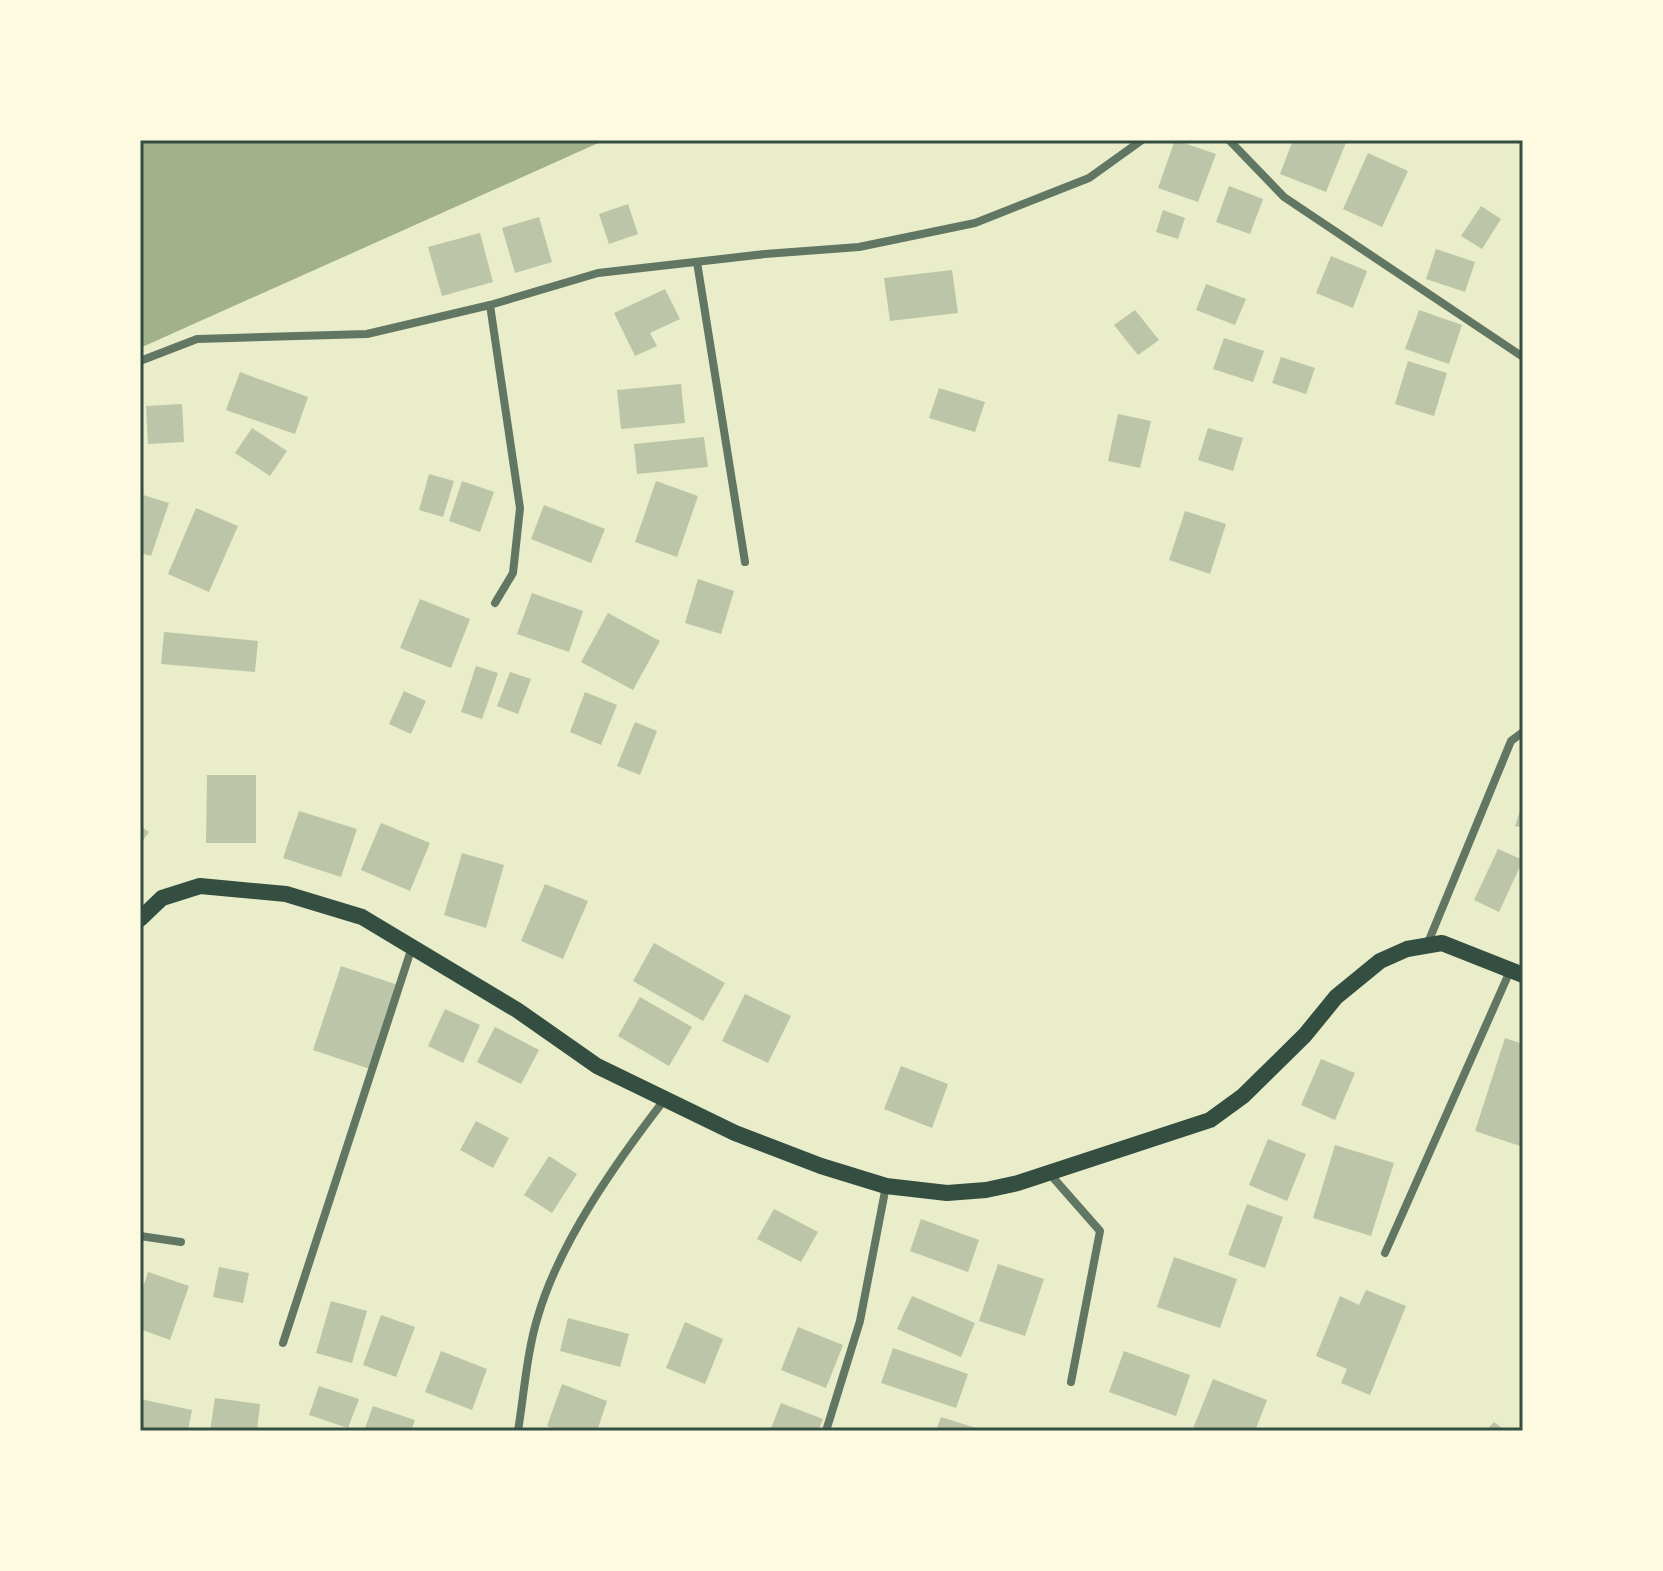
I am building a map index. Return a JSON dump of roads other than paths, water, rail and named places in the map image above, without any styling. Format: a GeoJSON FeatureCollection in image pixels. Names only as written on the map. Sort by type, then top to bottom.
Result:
{"type":"FeatureCollection","features":[{"type":"Feature","properties":{"kind":"main road"},"geometry":{"type":"LineString","coordinates":[[140,919],[162,898],[200,886],[286,894],[362,917],[517,1010],[597,1066],[735,1133],[821,1166],[886,1186],[947,1193],[986,1190],[1049,1173],[1210,1120],[1243,1096],[1305,1035],[1336,997],[1380,961],[1407,949],[1442,943],[1517,972]]}},
{"type":"Feature","properties":{"kind":"street"},"geometry":{"type":"LineString","coordinates":[[140,361],[197,339],[367,334],[490,305],[598,273],[859,247],[975,223],[1089,178],[1142,140]]}},
{"type":"Feature","properties":{"kind":"street"},"geometry":{"type":"LineString","coordinates":[[1229,140],[1284,197],[1523,357]]}},
{"type":"Feature","properties":{"kind":"street"},"geometry":{"type":"LineString","coordinates":[[697,262],[745,562]]}},
{"type":"Feature","properties":{"kind":"street"},"geometry":{"type":"LineString","coordinates":[[490,305],[520,508],[513,573],[495,603]]}},
{"type":"Feature","properties":{"kind":"street"},"geometry":{"type":"LineString","coordinates":[[1427,945],[1511,741],[1523,732]]}},
{"type":"Feature","properties":{"kind":"street"},"geometry":{"type":"LineString","coordinates":[[283,1343],[412,946]]}},
{"type":"Feature","properties":{"kind":"street"},"geometry":{"type":"LineString","coordinates":[[1385,1253],[1517,972]]}},
{"type":"Feature","properties":{"kind":"street"},"geometry":{"type":"LineString","coordinates":[[518,1431],[538,1316],[566,1249],[628,1147],[665,1099]]}},
{"type":"Feature","properties":{"kind":"street"},"geometry":{"type":"LineString","coordinates":[[1049,1173],[1100,1231],[1071,1382]]}},
{"type":"Feature","properties":{"kind":"street"},"geometry":{"type":"LineString","coordinates":[[826,1431],[860,1321],[886,1186]]}},
{"type":"Feature","properties":{"kind":"street"},"geometry":{"type":"LineString","coordinates":[[140,1236],[181,1242]]}}]}
